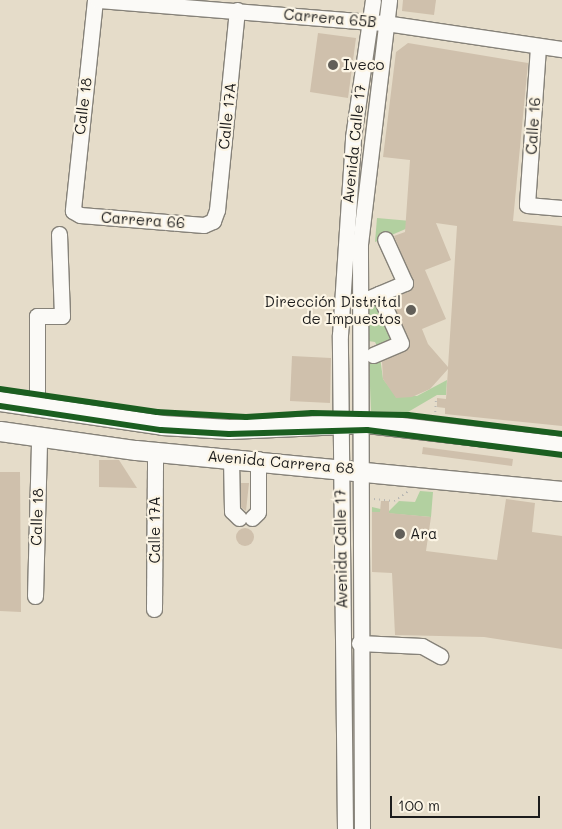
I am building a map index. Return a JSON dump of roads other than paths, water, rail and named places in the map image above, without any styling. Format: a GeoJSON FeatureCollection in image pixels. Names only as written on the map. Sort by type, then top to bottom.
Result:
{"type":"FeatureCollection","features":[{"type":"Feature","properties":{"kind":"main road","name":"Avenida Carrera 68"},"geometry":{"type":"LineString","coordinates":[[0,402],[206,428],[359,423],[562,446]]}},
{"type":"Feature","properties":{"kind":"main road","name":"Avenida Carrera 68"},"geometry":{"type":"LineString","coordinates":[[0,432],[155,452],[359,468],[562,491]]}},
{"type":"Feature","properties":{"kind":"street","name":"Carrera 65B"},"geometry":{"type":"LineString","coordinates":[[96,0],[385,23],[562,50]]}},
{"type":"Feature","properties":{"kind":"street","name":"Calle 18"},"geometry":{"type":"LineString","coordinates":[[73,211],[96,0]]}},
{"type":"Feature","properties":{"kind":"street","name":"Avenida Calle 17"},"geometry":{"type":"LineString","coordinates":[[345,829],[340,467],[344,242],[372,0]]}},
{"type":"Feature","properties":{"kind":"street","name":"Avenida Calle 17"},"geometry":{"type":"LineString","coordinates":[[362,829],[359,643],[360,244],[389,0]]}},
{"type":"Feature","properties":{"kind":"street","name":"Calle 17A"},"geometry":{"type":"LineString","coordinates":[[213,221],[237,10]]}},
{"type":"Feature","properties":{"kind":"street","name":"Calle 16"},"geometry":{"type":"LineString","coordinates":[[538,47],[527,205],[562,208]]}},
{"type":"Feature","properties":{"kind":"street","name":"Carrera 66"},"geometry":{"type":"LineString","coordinates":[[73,211],[80,216],[194,224],[213,221]]}},
{"type":"Feature","properties":{"kind":"street"},"geometry":{"type":"LineString","coordinates":[[37,408],[37,316],[62,316],[59,234]]}},
{"type":"Feature","properties":{"kind":"street"},"geometry":{"type":"LineString","coordinates":[[360,302],[405,283],[385,239]]}},
{"type":"Feature","properties":{"kind":"street"},"geometry":{"type":"LineString","coordinates":[[344,242],[360,244]]}},
{"type":"Feature","properties":{"kind":"street"},"geometry":{"type":"LineString","coordinates":[[373,355],[401,344],[379,294]]}},
{"type":"Feature","properties":{"kind":"street","name":"Calle 18"},"geometry":{"type":"LineString","coordinates":[[35,596],[39,438]]}},
{"type":"Feature","properties":{"kind":"street","name":"Calle 17A"},"geometry":{"type":"LineString","coordinates":[[154,609],[155,452]]}},
{"type":"Feature","properties":{"kind":"street"},"geometry":{"type":"LineString","coordinates":[[231,458],[232,511],[246,518],[258,512],[258,459]]}},
{"type":"Feature","properties":{"kind":"street"},"geometry":{"type":"LineString","coordinates":[[359,643],[422,646],[440,656]]}},
{"type":"Feature","properties":{"kind":"place","name":"Iveco"},"geometry":{"type":"Point","coordinates":[333,65]}},
{"type":"Feature","properties":{"kind":"place","name":"Dirección Distrital de Impuestos"},"geometry":{"type":"Point","coordinates":[411,310]}},
{"type":"Feature","properties":{"kind":"place","name":"Ara"},"geometry":{"type":"Point","coordinates":[400,534]}}]}
